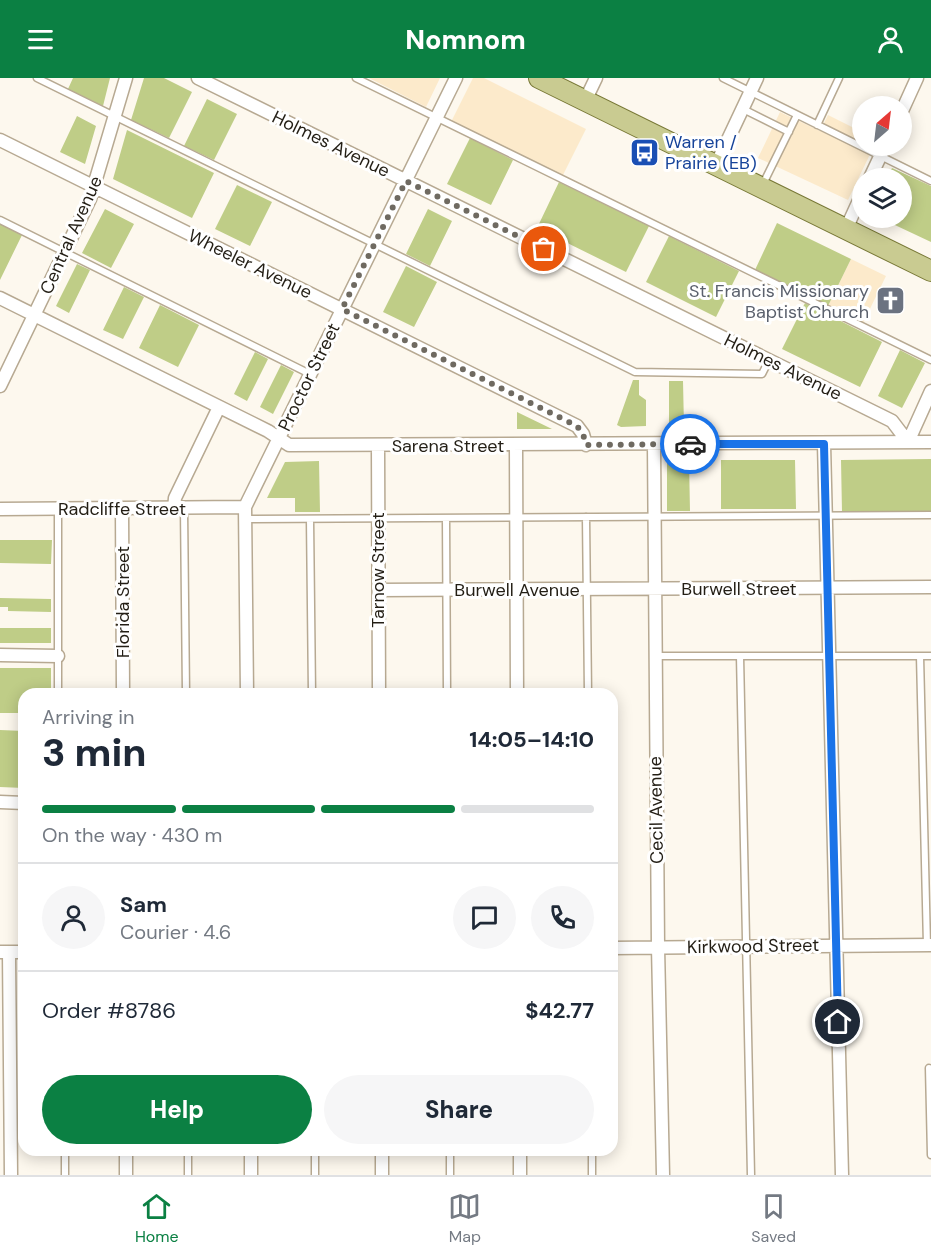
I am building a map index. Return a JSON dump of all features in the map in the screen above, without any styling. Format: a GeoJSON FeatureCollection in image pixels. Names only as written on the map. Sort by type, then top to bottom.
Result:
{"type":"FeatureCollection","features":[{"type":"Feature","properties":{"kind":"main road"},"geometry":{"type":"LineString","coordinates":[[539,78],[931,272]]}},
{"type":"Feature","properties":{"kind":"street","name":"Central Avenue"},"geometry":{"type":"LineString","coordinates":[[0,386],[66,252],[95,187],[126,78]]}},
{"type":"Feature","properties":{"kind":"street","name":"Holmes Avenue"},"geometry":{"type":"LineString","coordinates":[[198,78],[892,421],[908,442]]}},
{"type":"Feature","properties":{"kind":"street","name":"Proctor Street"},"geometry":{"type":"LineString","coordinates":[[248,688],[245,513],[278,438],[456,78]]}},
{"type":"Feature","properties":{"kind":"street"},"geometry":{"type":"LineString","coordinates":[[585,101],[596,78]]}},
{"type":"Feature","properties":{"kind":"street"},"geometry":{"type":"LineString","coordinates":[[716,165],[757,78]]}},
{"type":"Feature","properties":{"kind":"street"},"geometry":{"type":"LineString","coordinates":[[909,96],[917,78]]}},
{"type":"Feature","properties":{"kind":"street","name":"Wheeler Avenue"},"geometry":{"type":"LineString","coordinates":[[0,140],[577,426],[583,434],[586,445]]}},
{"type":"Feature","properties":{"kind":"street"},"geometry":{"type":"LineString","coordinates":[[846,230],[852,216]]}},
{"type":"Feature","properties":{"kind":"street","name":"Sarena Street"},"geometry":{"type":"LineString","coordinates":[[0,298],[219,407],[289,445],[516,446],[931,442]]}},
{"type":"Feature","properties":{"kind":"street"},"geometry":{"type":"LineString","coordinates":[[908,442],[931,391]]}},
{"type":"Feature","properties":{"kind":"street"},"geometry":{"type":"LineString","coordinates":[[179,509],[175,498],[219,407]]}},
{"type":"Feature","properties":{"kind":"street","name":"Cecil Avenue"},"geometry":{"type":"LineString","coordinates":[[654,444],[658,947],[663,1175]]}},
{"type":"Feature","properties":{"kind":"street"},"geometry":{"type":"LineString","coordinates":[[824,444],[842,1175]]}},
{"type":"Feature","properties":{"kind":"street","name":"Tarnow Street"},"geometry":{"type":"LineString","coordinates":[[378,446],[379,688]]}},
{"type":"Feature","properties":{"kind":"street"},"geometry":{"type":"LineString","coordinates":[[516,446],[517,688]]}},
{"type":"Feature","properties":{"kind":"street","name":"Radcliffe Street"},"geometry":{"type":"LineString","coordinates":[[0,509],[179,509],[245,513]]}},
{"type":"Feature","properties":{"kind":"street","name":"Florida Street"},"geometry":{"type":"LineString","coordinates":[[122,509],[123,688]]}},
{"type":"Feature","properties":{"kind":"street","name":"Burwell Street"},"geometry":{"type":"LineString","coordinates":[[655,589],[931,587]]}},
{"type":"Feature","properties":{"kind":"street","name":"Burwell Avenue"},"geometry":{"type":"LineString","coordinates":[[379,590],[655,589]]}},
{"type":"Feature","properties":{"kind":"street"},"geometry":{"type":"LineString","coordinates":[[0,655],[58,656]]}},
{"type":"Feature","properties":{"kind":"street"},"geometry":{"type":"LineString","coordinates":[[0,802],[18,803]]}},
{"type":"Feature","properties":{"kind":"street","name":"Kirkwood Street"},"geometry":{"type":"LineString","coordinates":[[618,948],[929,945]]}},
{"type":"Feature","properties":{"kind":"street"},"geometry":{"type":"LineString","coordinates":[[4,952],[11,1175]]}},
{"type":"Feature","properties":{"kind":"street"},"geometry":{"type":"LineString","coordinates":[[126,1156],[126,1175]]}},
{"type":"Feature","properties":{"kind":"street"},"geometry":{"type":"LineString","coordinates":[[250,1156],[251,1175]]}},
{"type":"Feature","properties":{"kind":"street"},"geometry":{"type":"LineString","coordinates":[[382,1156],[382,1175]]}},
{"type":"Feature","properties":{"kind":"street"},"geometry":{"type":"LineString","coordinates":[[520,1156],[520,1175]]}},
{"type":"Feature","properties":{"kind":"lane"},"geometry":{"type":"LineString","coordinates":[[37,78],[635,372],[762,374],[769,360]]}},
{"type":"Feature","properties":{"kind":"lane"},"geometry":{"type":"LineString","coordinates":[[356,78],[931,360]]}},
{"type":"Feature","properties":{"kind":"lane"},"geometry":{"type":"LineString","coordinates":[[723,78],[817,125],[852,139]]}},
{"type":"Feature","properties":{"kind":"lane"},"geometry":{"type":"LineString","coordinates":[[817,125],[839,78]]}},
{"type":"Feature","properties":{"kind":"lane"},"geometry":{"type":"LineString","coordinates":[[742,108],[789,132]]}},
{"type":"Feature","properties":{"kind":"lane"},"geometry":{"type":"LineString","coordinates":[[761,187],[797,115]]}},
{"type":"Feature","properties":{"kind":"lane"},"geometry":{"type":"LineString","coordinates":[[891,156],[931,181]]}},
{"type":"Feature","properties":{"kind":"lane"},"geometry":{"type":"LineString","coordinates":[[0,220],[310,374]]}},
{"type":"Feature","properties":{"kind":"lane"},"geometry":{"type":"LineString","coordinates":[[58,509],[58,688]]}},
{"type":"Feature","properties":{"kind":"lane"},"geometry":{"type":"LineString","coordinates":[[179,509],[186,688]]}},
{"type":"Feature","properties":{"kind":"lane"},"geometry":{"type":"LineString","coordinates":[[245,513],[310,519],[931,515]]}},
{"type":"Feature","properties":{"kind":"lane"},"geometry":{"type":"LineString","coordinates":[[586,517],[588,688]]}},
{"type":"Feature","properties":{"kind":"lane"},"geometry":{"type":"LineString","coordinates":[[446,518],[447,688]]}},
{"type":"Feature","properties":{"kind":"lane"},"geometry":{"type":"LineString","coordinates":[[310,519],[312,688]]}},
{"type":"Feature","properties":{"kind":"lane"},"geometry":{"type":"LineString","coordinates":[[655,656],[931,656]]}},
{"type":"Feature","properties":{"kind":"lane"},"geometry":{"type":"LineString","coordinates":[[740,656],[750,1175]]}},
{"type":"Feature","properties":{"kind":"lane"},"geometry":{"type":"LineString","coordinates":[[920,656],[929,945]]}},
{"type":"Feature","properties":{"kind":"lane"},"geometry":{"type":"LineString","coordinates":[[929,1068],[931,1155]]}},
{"type":"Feature","properties":{"kind":"lane"},"geometry":{"type":"LineString","coordinates":[[65,1156],[65,1175]]}},
{"type":"Feature","properties":{"kind":"lane"},"geometry":{"type":"LineString","coordinates":[[188,1156],[188,1175]]}},
{"type":"Feature","properties":{"kind":"lane"},"geometry":{"type":"LineString","coordinates":[[315,1156],[315,1175]]}},
{"type":"Feature","properties":{"kind":"lane"},"geometry":{"type":"LineString","coordinates":[[450,1156],[450,1175]]}},
{"type":"Feature","properties":{"kind":"lane"},"geometry":{"type":"LineString","coordinates":[[592,1156],[592,1175]]}},
{"type":"Feature","properties":{"kind":"shaded area"},"geometry":{"type":"Polygon","coordinates":[[[369,78],[440,78],[426,107],[369,78]]]}},
{"type":"Feature","properties":{"kind":"shaded area"},"geometry":{"type":"Polygon","coordinates":[[[473,78],[484,78],[586,129],[562,177],[451,122],[473,78]]]}},
{"type":"Feature","properties":{"kind":"shaded area"},"geometry":{"type":"Polygon","coordinates":[[[780,112],[820,131],[828,115],[852,127],[852,156],[869,156],[863,168],[852,168],[852,192],[848,200],[758,158],[780,112]]]}},
{"type":"Feature","properties":{"kind":"shaded area"},"geometry":{"type":"Polygon","coordinates":[[[851,259],[886,276],[863,323],[828,306],[851,259]]]}},
{"type":"Feature","properties":{"kind":"green space"},"geometry":{"type":"Polygon","coordinates":[[[73,78],[110,78],[103,106],[68,89],[73,78]]]}},
{"type":"Feature","properties":{"kind":"green space"},"geometry":{"type":"Polygon","coordinates":[[[144,78],[164,78],[192,92],[169,138],[131,120],[144,78]]]}},
{"type":"Feature","properties":{"kind":"green space"},"geometry":{"type":"Polygon","coordinates":[[[207,99],[237,114],[214,160],[184,146],[207,99]]]}},
{"type":"Feature","properties":{"kind":"green space"},"geometry":{"type":"Polygon","coordinates":[[[77,116],[96,126],[85,164],[60,152],[77,116]]]}},
{"type":"Feature","properties":{"kind":"green space"},"geometry":{"type":"Polygon","coordinates":[[[127,130],[214,173],[192,218],[113,179],[127,130]]]}},
{"type":"Feature","properties":{"kind":"green space"},"geometry":{"type":"Polygon","coordinates":[[[470,138],[513,160],[491,205],[447,184],[470,138]]]}},
{"type":"Feature","properties":{"kind":"green space"},"geometry":{"type":"Polygon","coordinates":[[[912,177],[931,186],[931,242],[901,228],[912,228],[912,177]]]}},
{"type":"Feature","properties":{"kind":"green space"},"geometry":{"type":"Polygon","coordinates":[[[559,182],[649,226],[626,272],[537,228],[559,182]]]}},
{"type":"Feature","properties":{"kind":"green space"},"geometry":{"type":"Polygon","coordinates":[[[237,185],[272,202],[250,246],[215,229],[237,185]]]}},
{"type":"Feature","properties":{"kind":"green space"},"geometry":{"type":"Polygon","coordinates":[[[105,209],[134,224],[111,268],[82,253],[105,209]]]}},
{"type":"Feature","properties":{"kind":"green space"},"geometry":{"type":"Polygon","coordinates":[[[428,209],[452,221],[430,266],[406,254],[428,209]]]}},
{"type":"Feature","properties":{"kind":"green space"},"geometry":{"type":"Polygon","coordinates":[[[777,223],[851,259],[828,306],[755,270],[777,223]]]}},
{"type":"Feature","properties":{"kind":"green space"},"geometry":{"type":"Polygon","coordinates":[[[0,224],[22,235],[0,280],[0,224]]]}},
{"type":"Feature","properties":{"kind":"green space"},"geometry":{"type":"Polygon","coordinates":[[[669,236],[739,271],[716,317],[646,282],[669,236]]]}},
{"type":"Feature","properties":{"kind":"green space"},"geometry":{"type":"Polygon","coordinates":[[[77,264],[90,270],[69,313],[56,306],[77,264]]]}},
{"type":"Feature","properties":{"kind":"green space"},"geometry":{"type":"Polygon","coordinates":[[[406,266],[437,282],[414,327],[383,312],[406,266]]]}},
{"type":"Feature","properties":{"kind":"green space"},"geometry":{"type":"Polygon","coordinates":[[[124,287],[144,297],[123,339],[103,330],[124,287]]]}},
{"type":"Feature","properties":{"kind":"green space"},"geometry":{"type":"Polygon","coordinates":[[[805,303],[882,342],[860,387],[782,349],[805,303]]]}},
{"type":"Feature","properties":{"kind":"green space"},"geometry":{"type":"Polygon","coordinates":[[[160,305],[199,325],[178,367],[139,348],[160,305]]]}},
{"type":"Feature","properties":{"kind":"green space"},"geometry":{"type":"Polygon","coordinates":[[[900,350],[925,363],[902,408],[878,396],[900,350]]]}},
{"type":"Feature","properties":{"kind":"green space"},"geometry":{"type":"Polygon","coordinates":[[[255,352],[268,359],[247,401],[234,394],[255,352]]]}},
{"type":"Feature","properties":{"kind":"green space"},"geometry":{"type":"Polygon","coordinates":[[[281,365],[294,372],[273,414],[260,407],[281,365]]]}},
{"type":"Feature","properties":{"kind":"green space"},"geometry":{"type":"Polygon","coordinates":[[[633,380],[639,380],[639,395],[646,400],[646,426],[621,427],[617,425],[633,380]]]}},
{"type":"Feature","properties":{"kind":"green space"},"geometry":{"type":"Polygon","coordinates":[[[669,381],[683,381],[684,427],[669,427],[669,381]]]}},
{"type":"Feature","properties":{"kind":"green space"},"geometry":{"type":"Polygon","coordinates":[[[517,412],[552,429],[517,429],[517,412]]]}},
{"type":"Feature","properties":{"kind":"green space"},"geometry":{"type":"Polygon","coordinates":[[[931,459],[931,511],[842,512],[841,460],[931,459]]]}},
{"type":"Feature","properties":{"kind":"green space"},"geometry":{"type":"Polygon","coordinates":[[[667,460],[689,460],[690,511],[667,511],[667,460]]]}},
{"type":"Feature","properties":{"kind":"green space"},"geometry":{"type":"Polygon","coordinates":[[[721,460],[795,460],[796,509],[721,509],[721,460]]]}},
{"type":"Feature","properties":{"kind":"green space"},"geometry":{"type":"Polygon","coordinates":[[[319,461],[320,512],[295,512],[295,498],[267,498],[285,462],[319,461]]]}},
{"type":"Feature","properties":{"kind":"green space"},"geometry":{"type":"Polygon","coordinates":[[[0,540],[52,540],[51,564],[0,563],[0,540]]]}},
{"type":"Feature","properties":{"kind":"green space"},"geometry":{"type":"Polygon","coordinates":[[[0,598],[51,599],[51,612],[8,611],[8,607],[0,607],[0,598]]]}},
{"type":"Feature","properties":{"kind":"green space"},"geometry":{"type":"Polygon","coordinates":[[[0,628],[51,628],[51,643],[0,643],[0,628]]]}},
{"type":"Feature","properties":{"kind":"green space"},"geometry":{"type":"Polygon","coordinates":[[[0,668],[51,668],[51,688],[18,688],[18,713],[0,713],[0,668]]]}},
{"type":"Feature","properties":{"kind":"green space"},"geometry":{"type":"Polygon","coordinates":[[[0,730],[18,731],[18,788],[0,787],[0,730]]]}},
{"type":"Feature","properties":{"kind":"way so far"},"geometry":{"type":"LineString","coordinates":[[544,249],[406,181],[342,309],[577,426],[586,439],[586,445],[690,444]]}},
{"type":"Feature","properties":{"kind":"place","name":"Warren / Prairie (EB)"},"geometry":{"type":"Point","coordinates":[644,152]}},
{"type":"Feature","properties":{"kind":"place","name":"St. Francis Missionary Baptist Church"},"geometry":{"type":"Point","coordinates":[890,301]}},
{"type":"Feature","properties":{"kind":"route"},"geometry":{"type":"LineString","coordinates":[[690,444],[824,444],[838,1022]]}}]}
